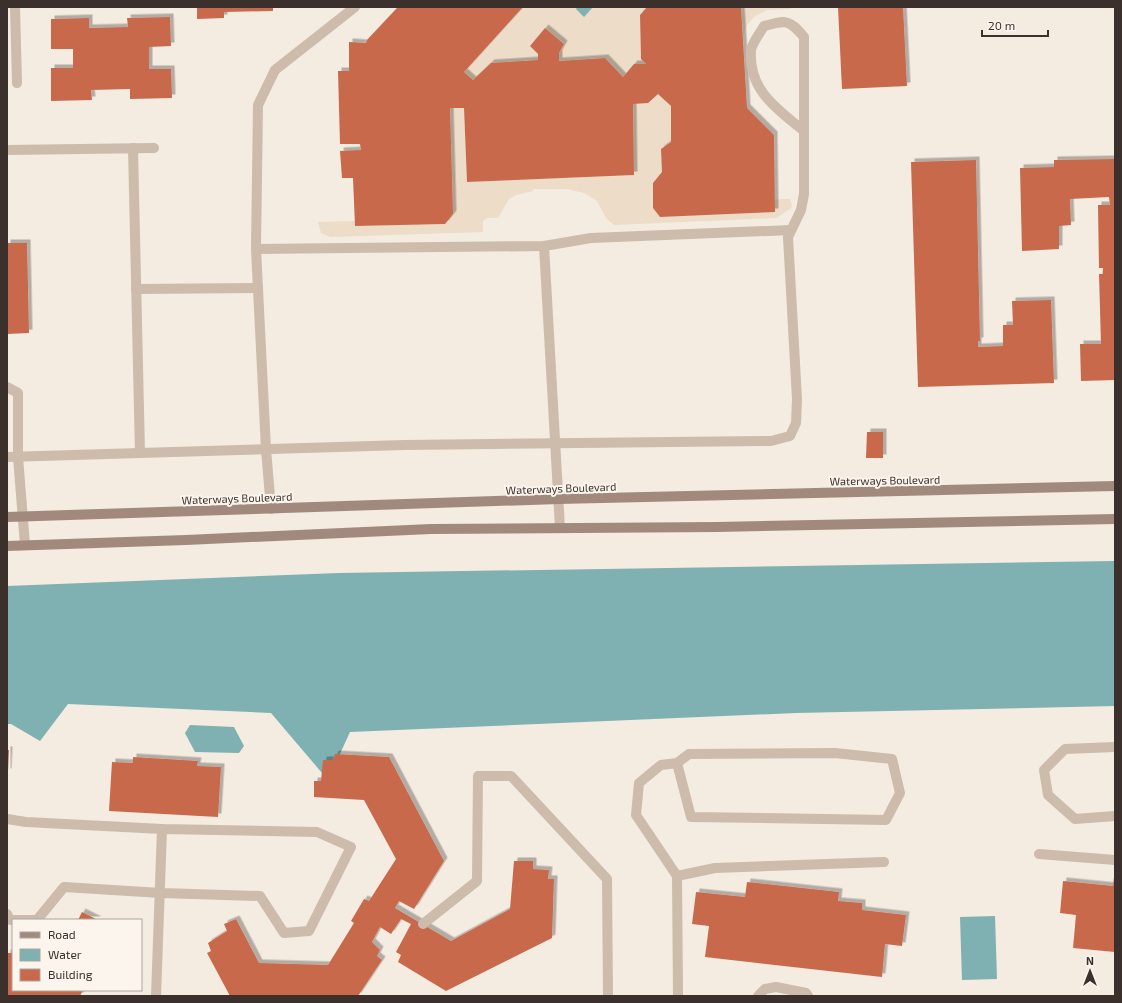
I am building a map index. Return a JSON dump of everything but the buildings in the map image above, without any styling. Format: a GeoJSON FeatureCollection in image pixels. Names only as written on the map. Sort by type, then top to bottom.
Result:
{"type":"FeatureCollection","features":[{"type":"Feature","properties":{"kind":"street"},"geometry":{"type":"LineString","coordinates":[[15,7],[17,83]]}},
{"type":"Feature","properties":{"kind":"street"},"geometry":{"type":"LineString","coordinates":[[271,509],[266,449],[256,249],[258,105],[275,70],[355,7]]}},
{"type":"Feature","properties":{"kind":"street"},"geometry":{"type":"LineString","coordinates":[[7,457],[555,442],[771,441],[790,436],[796,422],[797,404],[788,237],[801,210],[804,194],[804,130],[804,37],[793,24],[780,21],[764,26],[751,49],[754,80],[770,104],[804,130]]}},
{"type":"Feature","properties":{"kind":"street"},"geometry":{"type":"LineString","coordinates":[[133,148],[140,453]]}},
{"type":"Feature","properties":{"kind":"street"},"geometry":{"type":"LineString","coordinates":[[7,150],[154,148]]}},
{"type":"Feature","properties":{"kind":"street"},"geometry":{"type":"LineString","coordinates":[[256,249],[544,246],[585,238],[792,230]]}},
{"type":"Feature","properties":{"kind":"street"},"geometry":{"type":"LineString","coordinates":[[544,246],[560,528]]}},
{"type":"Feature","properties":{"kind":"street"},"geometry":{"type":"LineString","coordinates":[[136,289],[258,288]]}},
{"type":"Feature","properties":{"kind":"street"},"geometry":{"type":"LineString","coordinates":[[7,387],[18,393],[18,457],[25,545]]}},
{"type":"Feature","properties":{"kind":"street","name":"Waterways Boulevard"},"geometry":{"type":"LineString","coordinates":[[7,517],[559,499],[1115,486]]}},
{"type":"Feature","properties":{"kind":"street"},"geometry":{"type":"LineString","coordinates":[[7,546],[194,540],[431,529],[1115,519]]}},
{"type":"Feature","properties":{"kind":"street"},"geometry":{"type":"LineString","coordinates":[[1115,747],[1065,749],[1044,770],[1048,795],[1075,818],[1115,816]]}},
{"type":"Feature","properties":{"kind":"street"},"geometry":{"type":"LineString","coordinates":[[677,762],[691,817],[886,820],[900,793],[892,759],[835,753],[689,754],[677,762],[661,765],[639,783],[636,815],[677,876],[678,996]]}},
{"type":"Feature","properties":{"kind":"street"},"geometry":{"type":"LineString","coordinates":[[423,924],[477,881],[478,776],[511,776],[607,879],[608,996]]}},
{"type":"Feature","properties":{"kind":"street"},"geometry":{"type":"LineString","coordinates":[[7,819],[26,822],[162,829],[317,832],[351,846],[309,931],[284,933],[260,896],[161,893],[64,886],[38,919]]}},
{"type":"Feature","properties":{"kind":"street"},"geometry":{"type":"LineString","coordinates":[[156,996],[161,893],[162,829]]}},
{"type":"Feature","properties":{"kind":"street"},"geometry":{"type":"LineString","coordinates":[[1039,854],[1115,860]]}},
{"type":"Feature","properties":{"kind":"street"},"geometry":{"type":"LineString","coordinates":[[677,876],[715,868],[884,862]]}},
{"type":"Feature","properties":{"kind":"street"},"geometry":{"type":"LineString","coordinates":[[758,996],[765,989],[776,987],[806,993],[808,996]]}},
{"type":"Feature","properties":{"kind":"shaded area"},"geometry":{"type":"Polygon","coordinates":[[[523,7],[647,7],[640,15],[641,59],[646,64],[634,64],[623,77],[605,58],[559,61],[559,53],[564,44],[545,28],[530,46],[538,54],[538,60],[491,63],[473,80],[464,72],[523,7]]]}},
{"type":"Feature","properties":{"kind":"shaded area"},"geometry":{"type":"Polygon","coordinates":[[[741,7],[792,7],[790,9],[767,10],[755,16],[747,25],[743,36],[741,7]]]}},
{"type":"Feature","properties":{"kind":"shaded area"},"geometry":{"type":"Polygon","coordinates":[[[658,94],[671,106],[671,142],[662,172],[653,183],[653,208],[660,217],[775,212],[775,200],[781,199],[790,199],[792,206],[790,209],[776,218],[614,225],[606,218],[597,201],[584,193],[567,189],[533,189],[533,191],[516,195],[509,199],[498,218],[487,218],[483,221],[483,232],[330,237],[321,233],[318,222],[355,221],[355,226],[445,224],[450,108],[464,108],[467,182],[634,175],[633,104],[648,103],[658,94]]]}},
{"type":"Feature","properties":{"kind":"water"},"geometry":{"type":"Polygon","coordinates":[[[577,7],[593,7],[584,17],[576,9],[577,7]]]}},
{"type":"Feature","properties":{"kind":"water"},"geometry":{"type":"Polygon","coordinates":[[[1115,561],[1115,706],[796,713],[350,732],[328,780],[271,713],[68,704],[40,741],[11,724],[7,724],[7,586],[339,573],[1115,561]]]}},
{"type":"Feature","properties":{"kind":"water"},"geometry":{"type":"Polygon","coordinates":[[[190,725],[234,727],[244,746],[239,753],[195,752],[185,733],[190,725]]]}},
{"type":"Feature","properties":{"kind":"water"},"geometry":{"type":"Polygon","coordinates":[[[995,916],[997,979],[962,980],[960,917],[995,916]]]}}]}
